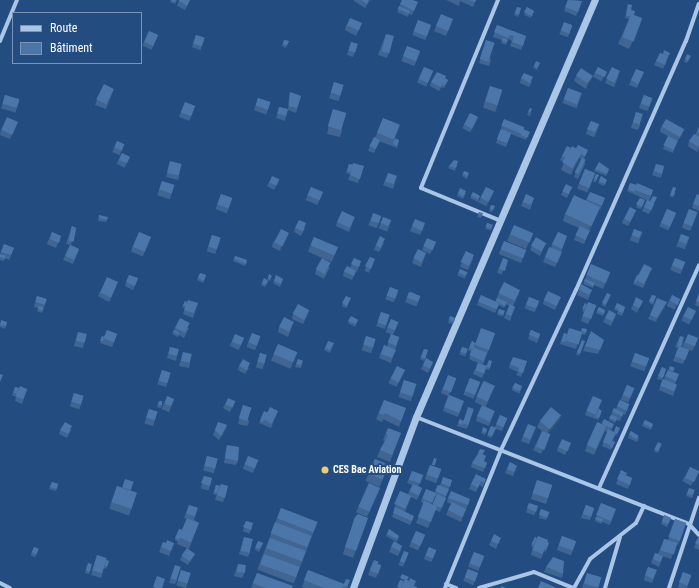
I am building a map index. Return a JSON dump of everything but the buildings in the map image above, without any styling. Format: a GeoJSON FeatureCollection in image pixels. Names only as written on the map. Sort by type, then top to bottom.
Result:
{"type":"FeatureCollection","features":[{"type":"Feature","properties":{"kind":"street"},"geometry":{"type":"LineString","coordinates":[[12,12],[17,0]]}},
{"type":"Feature","properties":{"kind":"street"},"geometry":{"type":"LineString","coordinates":[[498,0],[421,188],[502,221]]}},
{"type":"Feature","properties":{"kind":"street"},"geometry":{"type":"LineString","coordinates":[[353,588],[416,417],[502,221],[595,0]]}},
{"type":"Feature","properties":{"kind":"street"},"geometry":{"type":"LineString","coordinates":[[456,588],[445,586],[501,450],[576,290],[686,41],[699,4]]}},
{"type":"Feature","properties":{"kind":"street"},"geometry":{"type":"LineString","coordinates":[[0,41],[12,12]]}},
{"type":"Feature","properties":{"kind":"street"},"geometry":{"type":"LineString","coordinates":[[599,488],[699,265]]}},
{"type":"Feature","properties":{"kind":"street"},"geometry":{"type":"LineString","coordinates":[[416,417],[689,524],[699,535]]}},
{"type":"Feature","properties":{"kind":"street"},"geometry":{"type":"LineString","coordinates":[[669,588],[689,524],[699,498]]}},
{"type":"Feature","properties":{"kind":"street"},"geometry":{"type":"LineString","coordinates":[[478,588],[534,572],[574,588],[590,559],[636,523],[644,506]]}},
{"type":"Feature","properties":{"kind":"street"},"geometry":{"type":"LineString","coordinates":[[605,588],[620,537]]}},
{"type":"Feature","properties":{"kind":"street"},"geometry":{"type":"LineString","coordinates":[[0,583],[10,588]]}},
{"type":"Feature","properties":{"kind":"place","name":"CES Bac Aviation"},"geometry":{"type":"Point","coordinates":[325,470]}}]}
